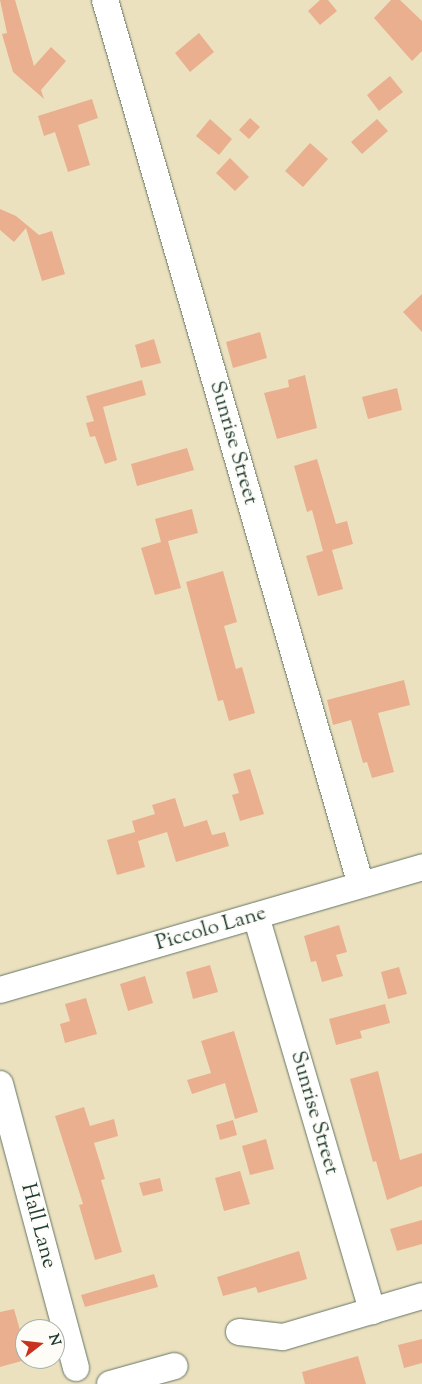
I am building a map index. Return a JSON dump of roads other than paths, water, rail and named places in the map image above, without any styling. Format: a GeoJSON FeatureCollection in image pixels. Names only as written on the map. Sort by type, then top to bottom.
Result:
{"type":"FeatureCollection","features":[{"type":"Feature","properties":{"kind":"street","name":"Sunrise Street"},"geometry":{"type":"LineString","coordinates":[[105,0],[361,885]]}},
{"type":"Feature","properties":{"kind":"street","name":"Piccolo Lane"},"geometry":{"type":"LineString","coordinates":[[0,990],[422,868]]}},
{"type":"Feature","properties":{"kind":"street","name":"Sunrise Street"},"geometry":{"type":"LineString","coordinates":[[256,916],[372,1311]]}},
{"type":"Feature","properties":{"kind":"street","name":"Hall Lane"},"geometry":{"type":"LineString","coordinates":[[0,1084],[76,1368]]}},
{"type":"Feature","properties":{"kind":"street"},"geometry":{"type":"LineString","coordinates":[[240,1332],[283,1337],[422,1296]]}},
{"type":"Feature","properties":{"kind":"street"},"geometry":{"type":"LineString","coordinates":[[110,1384],[175,1366]]}}]}
